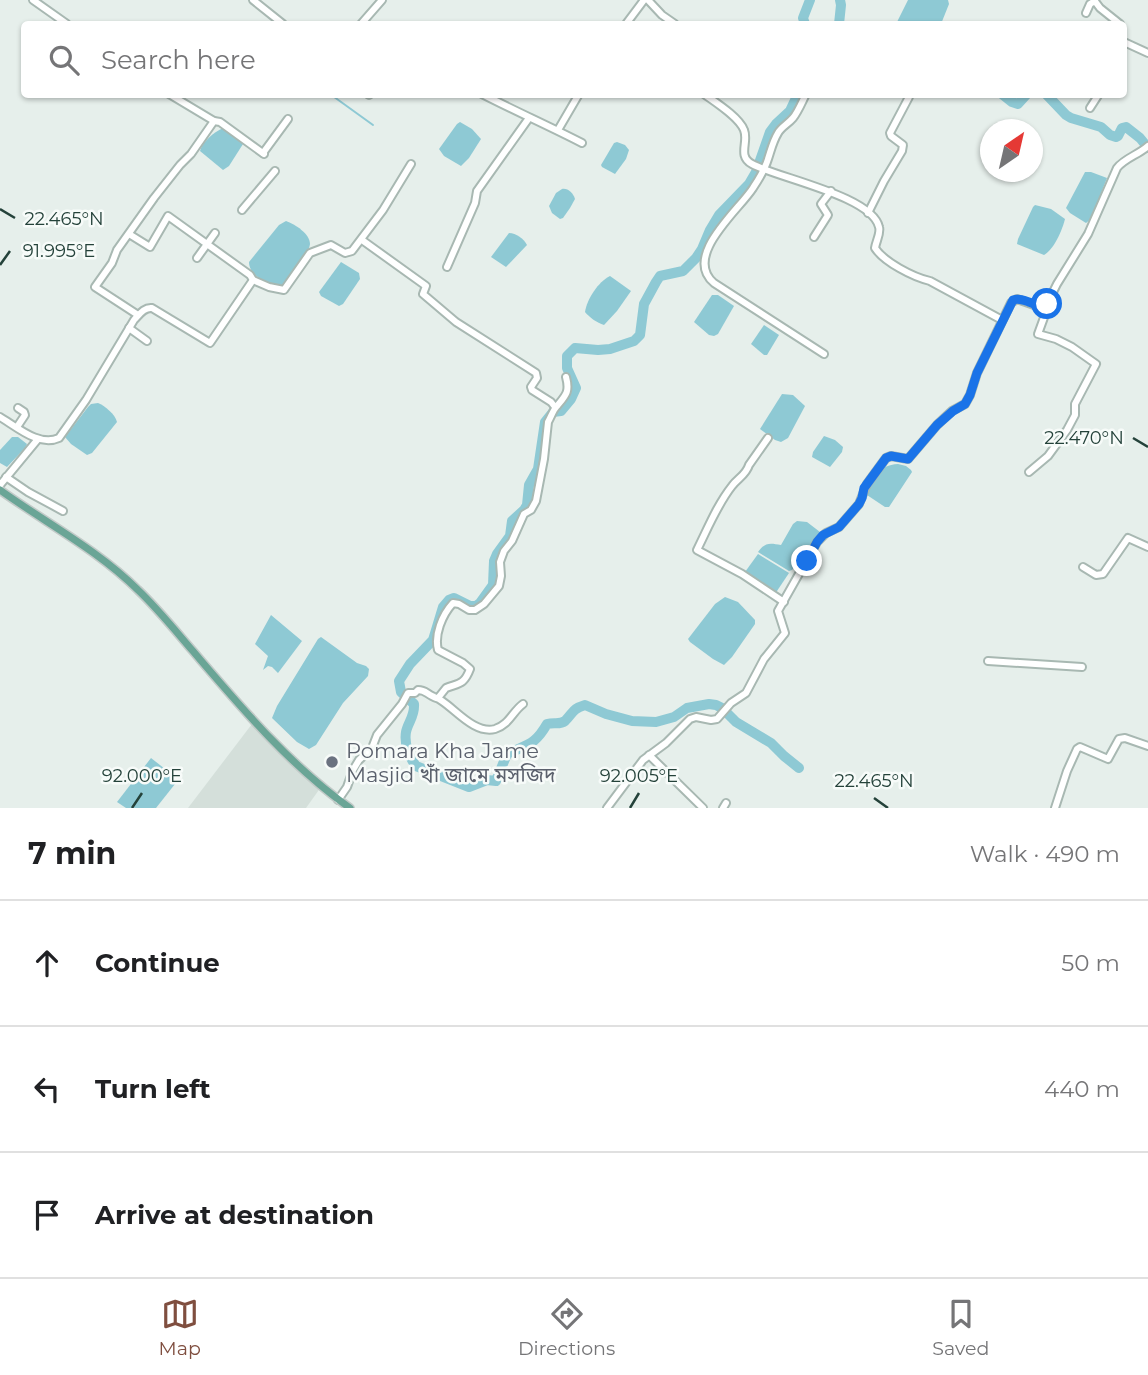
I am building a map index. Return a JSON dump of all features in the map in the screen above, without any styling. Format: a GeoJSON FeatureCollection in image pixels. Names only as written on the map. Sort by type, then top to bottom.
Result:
{"type":"FeatureCollection","features":[{"type":"Feature","properties":{"kind":"main road"},"geometry":{"type":"LineString","coordinates":[[0,490],[127,578],[295,763],[310,778],[350,808]]}},
{"type":"Feature","properties":{"kind":"street"},"geometry":{"type":"LineString","coordinates":[[33,0],[63,21]]}},
{"type":"Feature","properties":{"kind":"street"},"geometry":{"type":"LineString","coordinates":[[253,0],[279,21]]}},
{"type":"Feature","properties":{"kind":"street"},"geometry":{"type":"LineString","coordinates":[[366,21],[382,0]]}},
{"type":"Feature","properties":{"kind":"street"},"geometry":{"type":"LineString","coordinates":[[628,21],[646,0],[671,21]]}},
{"type":"Feature","properties":{"kind":"street"},"geometry":{"type":"LineString","coordinates":[[1086,13],[1094,1],[1116,21]]}},
{"type":"Feature","properties":{"kind":"street"},"geometry":{"type":"LineString","coordinates":[[1127,44],[1148,54]]}},
{"type":"Feature","properties":{"kind":"street"},"geometry":{"type":"LineString","coordinates":[[176,98],[220,122],[264,153],[288,119]]}},
{"type":"Feature","properties":{"kind":"street"},"geometry":{"type":"LineString","coordinates":[[490,98],[582,144]]}},
{"type":"Feature","properties":{"kind":"street"},"geometry":{"type":"LineString","coordinates":[[558,130],[577,98]]}},
{"type":"Feature","properties":{"kind":"street"},"geometry":{"type":"LineString","coordinates":[[709,98],[743,127],[745,159],[760,167],[840,195],[876,219],[879,226],[875,248],[877,252],[918,278],[930,281],[1002,320]]}},
{"type":"Feature","properties":{"kind":"street"},"geometry":{"type":"LineString","coordinates":[[804,98],[795,116],[779,131],[752,189],[713,237],[707,250],[705,267],[708,277],[824,354]]}},
{"type":"Feature","properties":{"kind":"street"},"geometry":{"type":"LineString","coordinates":[[868,213],[902,151],[903,145],[890,133],[908,98]]}},
{"type":"Feature","properties":{"kind":"street"},"geometry":{"type":"LineString","coordinates":[[1090,108],[1096,98]]}},
{"type":"Feature","properties":{"kind":"street"},"geometry":{"type":"LineString","coordinates":[[447,267],[475,203],[477,191],[529,118]]}},
{"type":"Feature","properties":{"kind":"street"},"geometry":{"type":"LineString","coordinates":[[138,315],[95,287],[112,263],[117,250],[154,198],[191,154],[214,121]]}},
{"type":"Feature","properties":{"kind":"street"},"geometry":{"type":"LineString","coordinates":[[1029,472],[1048,456],[1067,430],[1074,415],[1075,404],[1096,365],[1072,347],[1038,334],[1046,305],[1088,234],[1117,168],[1145,148]]}},
{"type":"Feature","properties":{"kind":"street"},"geometry":{"type":"LineString","coordinates":[[129,234],[150,247],[168,216],[206,246],[250,275],[253,280],[284,290],[310,253],[331,245],[341,251],[352,251],[383,210],[411,164]]}},
{"type":"Feature","properties":{"kind":"street"},"geometry":{"type":"LineString","coordinates":[[242,210],[275,171]]}},
{"type":"Feature","properties":{"kind":"street"},"geometry":{"type":"LineString","coordinates":[[814,237],[828,215],[821,204],[831,191]]}},
{"type":"Feature","properties":{"kind":"street"},"geometry":{"type":"LineString","coordinates":[[198,258],[215,233]]}},
{"type":"Feature","properties":{"kind":"street"},"geometry":{"type":"LineString","coordinates":[[362,240],[426,286],[423,294],[456,322],[536,373],[532,390],[555,407]]}},
{"type":"Feature","properties":{"kind":"street"},"geometry":{"type":"LineString","coordinates":[[0,417],[38,439],[52,441],[58,438],[86,400],[138,315],[146,309],[152,309],[210,343],[253,280]]}},
{"type":"Feature","properties":{"kind":"street"},"geometry":{"type":"LineString","coordinates":[[607,808],[639,765],[683,725],[696,717],[714,720],[749,690],[760,666],[785,633],[779,610],[817,542],[826,533],[839,527],[859,504],[864,488],[882,462],[891,456],[908,459],[937,425],[965,404],[1010,303],[1017,299],[1034,305],[1046,305]]}},
{"type":"Feature","properties":{"kind":"street"},"geometry":{"type":"LineString","coordinates":[[129,328],[147,341]]}},
{"type":"Feature","properties":{"kind":"street"},"geometry":{"type":"LineString","coordinates":[[438,698],[446,688],[463,681],[470,669],[438,650],[436,645],[448,603],[457,603],[469,610],[475,610],[484,604],[499,586],[500,562],[504,551],[512,541],[524,514],[531,510],[536,501],[541,451],[547,427],[555,407],[563,401],[569,379]]}},
{"type":"Feature","properties":{"kind":"street"},"geometry":{"type":"LineString","coordinates":[[17,427],[25,415],[18,408]]}},
{"type":"Feature","properties":{"kind":"street"},"geometry":{"type":"LineString","coordinates":[[768,438],[748,469],[729,489],[697,550],[742,574],[784,602]]}},
{"type":"Feature","properties":{"kind":"street"},"geometry":{"type":"LineString","coordinates":[[0,485],[38,439]]}},
{"type":"Feature","properties":{"kind":"street"},"geometry":{"type":"LineString","coordinates":[[6,477],[63,511]]}},
{"type":"Feature","properties":{"kind":"street"},"geometry":{"type":"LineString","coordinates":[[1083,567],[1101,575],[1127,538],[1147,545]]}},
{"type":"Feature","properties":{"kind":"street"},"geometry":{"type":"LineString","coordinates":[[988,662],[1082,667]]}},
{"type":"Feature","properties":{"kind":"street"},"geometry":{"type":"LineString","coordinates":[[338,800],[359,760],[372,748],[377,736],[408,693],[421,690],[438,698],[474,725],[493,730],[502,726],[523,704]]}},
{"type":"Feature","properties":{"kind":"street"},"geometry":{"type":"LineString","coordinates":[[1055,808],[1067,771],[1080,747],[1108,759],[1119,739],[1125,738],[1148,747]]}},
{"type":"Feature","properties":{"kind":"street"},"geometry":{"type":"LineString","coordinates":[[649,755],[703,808]]}},
{"type":"Feature","properties":{"kind":"shaded area"},"geometry":{"type":"Polygon","coordinates":[[[255,720],[321,787],[306,808],[188,808],[255,720]]]}},
{"type":"Feature","properties":{"kind":"water"},"geometry":{"type":"Polygon","coordinates":[[[908,0],[948,0],[942,21],[898,21],[908,0]]]}},
{"type":"Feature","properties":{"kind":"water"},"geometry":{"type":"Polygon","coordinates":[[[460,122],[472,129],[481,139],[461,166],[444,156],[439,149],[460,122]]]}},
{"type":"Feature","properties":{"kind":"water"},"geometry":{"type":"Polygon","coordinates":[[[223,128],[243,144],[229,166],[223,170],[200,151],[209,138],[223,128]]]}},
{"type":"Feature","properties":{"kind":"water"},"geometry":{"type":"Polygon","coordinates":[[[617,142],[629,150],[615,174],[601,165],[617,142]]]}},
{"type":"Feature","properties":{"kind":"water"},"geometry":{"type":"Polygon","coordinates":[[[1085,172],[1107,178],[1091,219],[1086,223],[1066,208],[1085,172]]]}},
{"type":"Feature","properties":{"kind":"water"},"geometry":{"type":"Polygon","coordinates":[[[562,189],[570,191],[575,199],[560,219],[552,213],[549,206],[556,193],[562,189]]]}},
{"type":"Feature","properties":{"kind":"water"},"geometry":{"type":"Polygon","coordinates":[[[1035,205],[1051,209],[1065,219],[1057,239],[1044,255],[1017,244],[1035,205]]]}},
{"type":"Feature","properties":{"kind":"water"},"geometry":{"type":"Polygon","coordinates":[[[286,221],[305,233],[310,244],[288,280],[280,287],[256,275],[249,262],[279,225],[286,221]]]}},
{"type":"Feature","properties":{"kind":"water"},"geometry":{"type":"Polygon","coordinates":[[[509,233],[520,237],[527,245],[506,267],[491,257],[509,233]]]}},
{"type":"Feature","properties":{"kind":"water"},"geometry":{"type":"Polygon","coordinates":[[[341,262],[359,273],[360,279],[339,306],[321,296],[319,292],[341,262]]]}},
{"type":"Feature","properties":{"kind":"water"},"geometry":{"type":"Polygon","coordinates":[[[610,276],[631,291],[604,325],[585,312],[594,291],[610,276]]]}},
{"type":"Feature","properties":{"kind":"water"},"geometry":{"type":"Polygon","coordinates":[[[712,295],[718,295],[734,306],[718,334],[714,336],[694,322],[712,295]]]}},
{"type":"Feature","properties":{"kind":"water"},"geometry":{"type":"Polygon","coordinates":[[[764,325],[779,335],[767,355],[751,344],[764,325]]]}},
{"type":"Feature","properties":{"kind":"water"},"geometry":{"type":"Polygon","coordinates":[[[782,394],[793,395],[805,406],[788,438],[781,442],[760,429],[782,394]]]}},
{"type":"Feature","properties":{"kind":"water"},"geometry":{"type":"Polygon","coordinates":[[[98,403],[114,416],[117,422],[92,453],[87,455],[65,437],[88,407],[98,403]]]}},
{"type":"Feature","properties":{"kind":"water"},"geometry":{"type":"Polygon","coordinates":[[[824,436],[843,447],[830,467],[812,457],[824,436]]]}},
{"type":"Feature","properties":{"kind":"water"},"geometry":{"type":"Polygon","coordinates":[[[12,437],[18,437],[27,444],[7,467],[0,463],[0,450],[12,437]]]}},
{"type":"Feature","properties":{"kind":"water"},"geometry":{"type":"Polygon","coordinates":[[[898,464],[906,466],[912,472],[889,507],[885,507],[866,492],[882,469],[898,464]]]}},
{"type":"Feature","properties":{"kind":"water"},"geometry":{"type":"Polygon","coordinates":[[[797,521],[807,522],[820,532],[807,554],[802,556],[795,553],[802,559],[789,571],[758,552],[768,544],[781,545],[797,521]]]}},
{"type":"Feature","properties":{"kind":"water"},"geometry":{"type":"Polygon","coordinates":[[[758,554],[789,573],[775,594],[745,572],[758,554]]]}},
{"type":"Feature","properties":{"kind":"water"},"geometry":{"type":"Polygon","coordinates":[[[725,597],[738,602],[755,620],[755,624],[724,665],[688,639],[715,604],[725,597]]]}},
{"type":"Feature","properties":{"kind":"water"},"geometry":{"type":"Polygon","coordinates":[[[271,615],[302,641],[278,673],[268,666],[263,670],[268,656],[255,644],[271,615]]]}},
{"type":"Feature","properties":{"kind":"water"},"geometry":{"type":"Polygon","coordinates":[[[321,637],[369,669],[368,676],[343,703],[316,745],[309,749],[297,742],[272,718],[321,637]]]}},
{"type":"Feature","properties":{"kind":"water"},"geometry":{"type":"Polygon","coordinates":[[[151,758],[174,776],[175,784],[156,808],[126,808],[117,802],[151,758]]]}},
{"type":"Feature","properties":{"kind":"waterway"},"geometry":{"type":"LineString","coordinates":[[804,21],[810,0]]}},
{"type":"Feature","properties":{"kind":"waterway"},"geometry":{"type":"LineString","coordinates":[[839,21],[840,0]]}},
{"type":"Feature","properties":{"kind":"waterway"},"geometry":{"type":"LineString","coordinates":[[336,98],[373,125]]}},
{"type":"Feature","properties":{"kind":"waterway"},"geometry":{"type":"LineString","coordinates":[[796,98],[790,111],[770,132],[749,184],[719,215],[696,258],[683,271],[660,276],[656,282],[644,304],[640,335],[634,341],[610,349],[575,348],[567,356],[567,368],[576,388],[561,411],[553,412],[545,422],[538,469],[529,485],[527,505],[512,521],[510,536],[494,561],[493,585],[476,606],[454,598],[449,600],[443,607],[433,640],[410,664],[399,681],[401,692],[414,704],[406,737],[413,762],[416,766],[469,787],[487,780],[496,781],[507,754],[535,740],[547,724],[563,722],[575,709],[585,705],[632,721],[656,722],[674,717],[687,708],[716,705],[736,722],[771,743],[799,768]]}},
{"type":"Feature","properties":{"kind":"waterway"},"geometry":{"type":"LineString","coordinates":[[1007,98],[1018,104],[1023,98]]}},
{"type":"Feature","properties":{"kind":"waterway"},"geometry":{"type":"LineString","coordinates":[[1050,98],[1066,115],[1101,127],[1110,135],[1116,137],[1122,128],[1126,127],[1148,148]]}},
{"type":"Feature","properties":{"kind":"place","name":"Pomara Kha Jame Masjid খাঁ জামে মসজিদ"},"geometry":{"type":"Point","coordinates":[332,762]}},
{"type":"Feature","properties":{"kind":"route"},"geometry":{"type":"LineString","coordinates":[[807,561],[823,535],[839,527],[859,504],[864,488],[886,458],[894,456],[908,459],[937,425],[965,404],[1013,300],[1020,299],[1034,305],[1047,304]]}}]}
